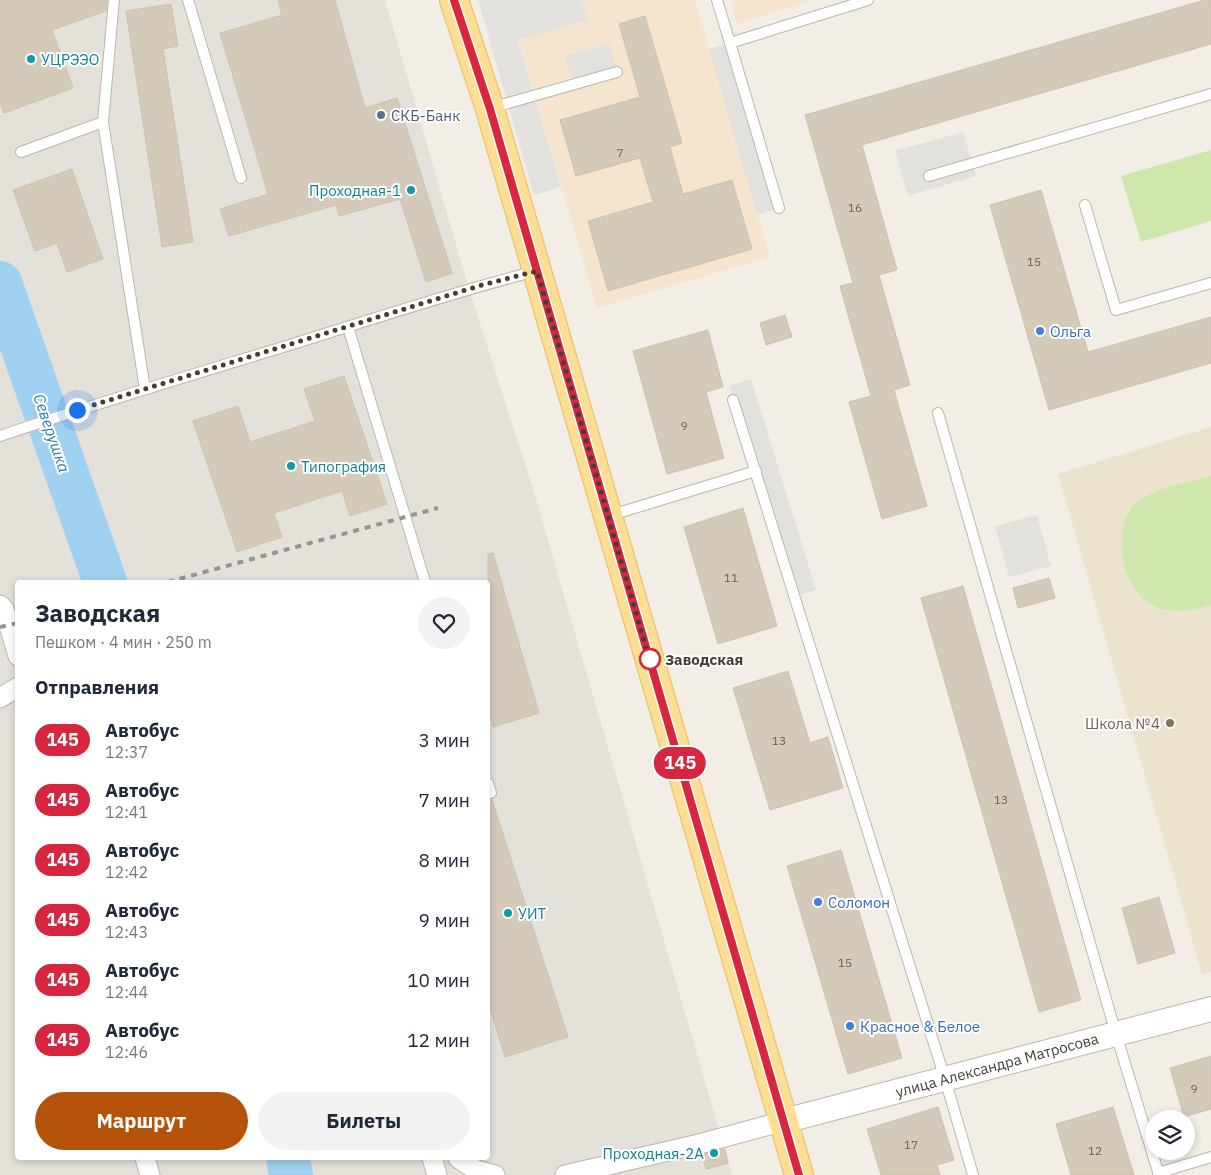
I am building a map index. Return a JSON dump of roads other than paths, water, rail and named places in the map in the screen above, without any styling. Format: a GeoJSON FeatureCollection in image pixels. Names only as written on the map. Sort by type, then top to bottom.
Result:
{"type":"FeatureCollection","features":[{"type":"Feature","properties":{"kind":"main road"},"geometry":{"type":"LineString","coordinates":[[454,0],[490,109],[800,1175]]}},
{"type":"Feature","properties":{"kind":"street"},"geometry":{"type":"LineString","coordinates":[[0,605],[4,609],[15,646]]}},
{"type":"Feature","properties":{"kind":"street"},"geometry":{"type":"LineString","coordinates":[[0,698],[15,689]]}},
{"type":"Feature","properties":{"kind":"street","name":"улица Александра Матросова"},"geometry":{"type":"LineString","coordinates":[[784,1121],[1211,1009]]}},
{"type":"Feature","properties":{"kind":"street"},"geometry":{"type":"LineString","coordinates":[[565,1175],[699,1144],[784,1121]]}},
{"type":"Feature","properties":{"kind":"street"},"geometry":{"type":"LineString","coordinates":[[146,1160],[150,1175]]}},
{"type":"Feature","properties":{"kind":"street"},"geometry":{"type":"LineString","coordinates":[[433,1160],[437,1175]]}},
{"type":"Feature","properties":{"kind":"street"},"geometry":{"type":"LineString","coordinates":[[461,1160],[476,1170],[495,1175]]}},
{"type":"Feature","properties":{"kind":"lane"},"geometry":{"type":"LineString","coordinates":[[114,0],[103,122],[145,389]]}},
{"type":"Feature","properties":{"kind":"lane"},"geometry":{"type":"LineString","coordinates":[[188,0],[241,178]]}},
{"type":"Feature","properties":{"kind":"lane"},"geometry":{"type":"LineString","coordinates":[[717,0],[779,208]]}},
{"type":"Feature","properties":{"kind":"lane"},"geometry":{"type":"LineString","coordinates":[[730,43],[868,0]]}},
{"type":"Feature","properties":{"kind":"lane"},"geometry":{"type":"LineString","coordinates":[[490,109],[617,72]]}},
{"type":"Feature","properties":{"kind":"lane"},"geometry":{"type":"LineString","coordinates":[[929,176],[1211,94]]}},
{"type":"Feature","properties":{"kind":"lane"},"geometry":{"type":"LineString","coordinates":[[21,152],[103,122]]}},
{"type":"Feature","properties":{"kind":"lane"},"geometry":{"type":"LineString","coordinates":[[1086,206],[1116,310],[1211,283]]}},
{"type":"Feature","properties":{"kind":"lane"},"geometry":{"type":"LineString","coordinates":[[0,436],[145,389],[494,282],[537,271]]}},
{"type":"Feature","properties":{"kind":"lane"},"geometry":{"type":"LineString","coordinates":[[348,327],[424,580]]}},
{"type":"Feature","properties":{"kind":"lane"},"geometry":{"type":"LineString","coordinates":[[733,400],[945,1079],[973,1175]]}},
{"type":"Feature","properties":{"kind":"lane"},"geometry":{"type":"LineString","coordinates":[[938,414],[1158,1174],[1211,1157]]}},
{"type":"Feature","properties":{"kind":"lane"},"geometry":{"type":"LineString","coordinates":[[608,516],[756,472]]}},
{"type":"Feature","properties":{"kind":"waterway","name":"Северушка"},"geometry":{"type":"LineString","coordinates":[[0,283],[104,580]]}},
{"type":"Feature","properties":{"kind":"waterway","name":"Северушка"},"geometry":{"type":"LineString","coordinates":[[288,1160],[291,1175]]}},
{"type":"Feature","properties":{"kind":"railway"},"geometry":{"type":"LineString","coordinates":[[175,580],[438,508]]}},
{"type":"Feature","properties":{"kind":"railway"},"geometry":{"type":"LineString","coordinates":[[0,627],[15,624]]}},
{"type":"Feature","properties":{"kind":"place","name":"УЦРЭЭО"},"geometry":{"type":"Point","coordinates":[31,59]}},
{"type":"Feature","properties":{"kind":"place","name":"СКБ-Банк"},"geometry":{"type":"Point","coordinates":[381,115]}},
{"type":"Feature","properties":{"kind":"place","name":"Проходная-1"},"geometry":{"type":"Point","coordinates":[411,190]}},
{"type":"Feature","properties":{"kind":"place","name":"Ольга"},"geometry":{"type":"Point","coordinates":[1040,331]}},
{"type":"Feature","properties":{"kind":"place","name":"Типография"},"geometry":{"type":"Point","coordinates":[291,466]}},
{"type":"Feature","properties":{"kind":"place","name":"Заводская"},"geometry":{"type":"Point","coordinates":[650,659]}},
{"type":"Feature","properties":{"kind":"place","name":"Школа №4"},"geometry":{"type":"Point","coordinates":[1170,723]}},
{"type":"Feature","properties":{"kind":"place","name":"Соломон"},"geometry":{"type":"Point","coordinates":[818,902]}},
{"type":"Feature","properties":{"kind":"place","name":"УИТ"},"geometry":{"type":"Point","coordinates":[508,913]}},
{"type":"Feature","properties":{"kind":"place","name":"Красное & Белое"},"geometry":{"type":"Point","coordinates":[850,1026]}},
{"type":"Feature","properties":{"kind":"place","name":"Проходная-2А"},"geometry":{"type":"Point","coordinates":[714,1153]}}]}
